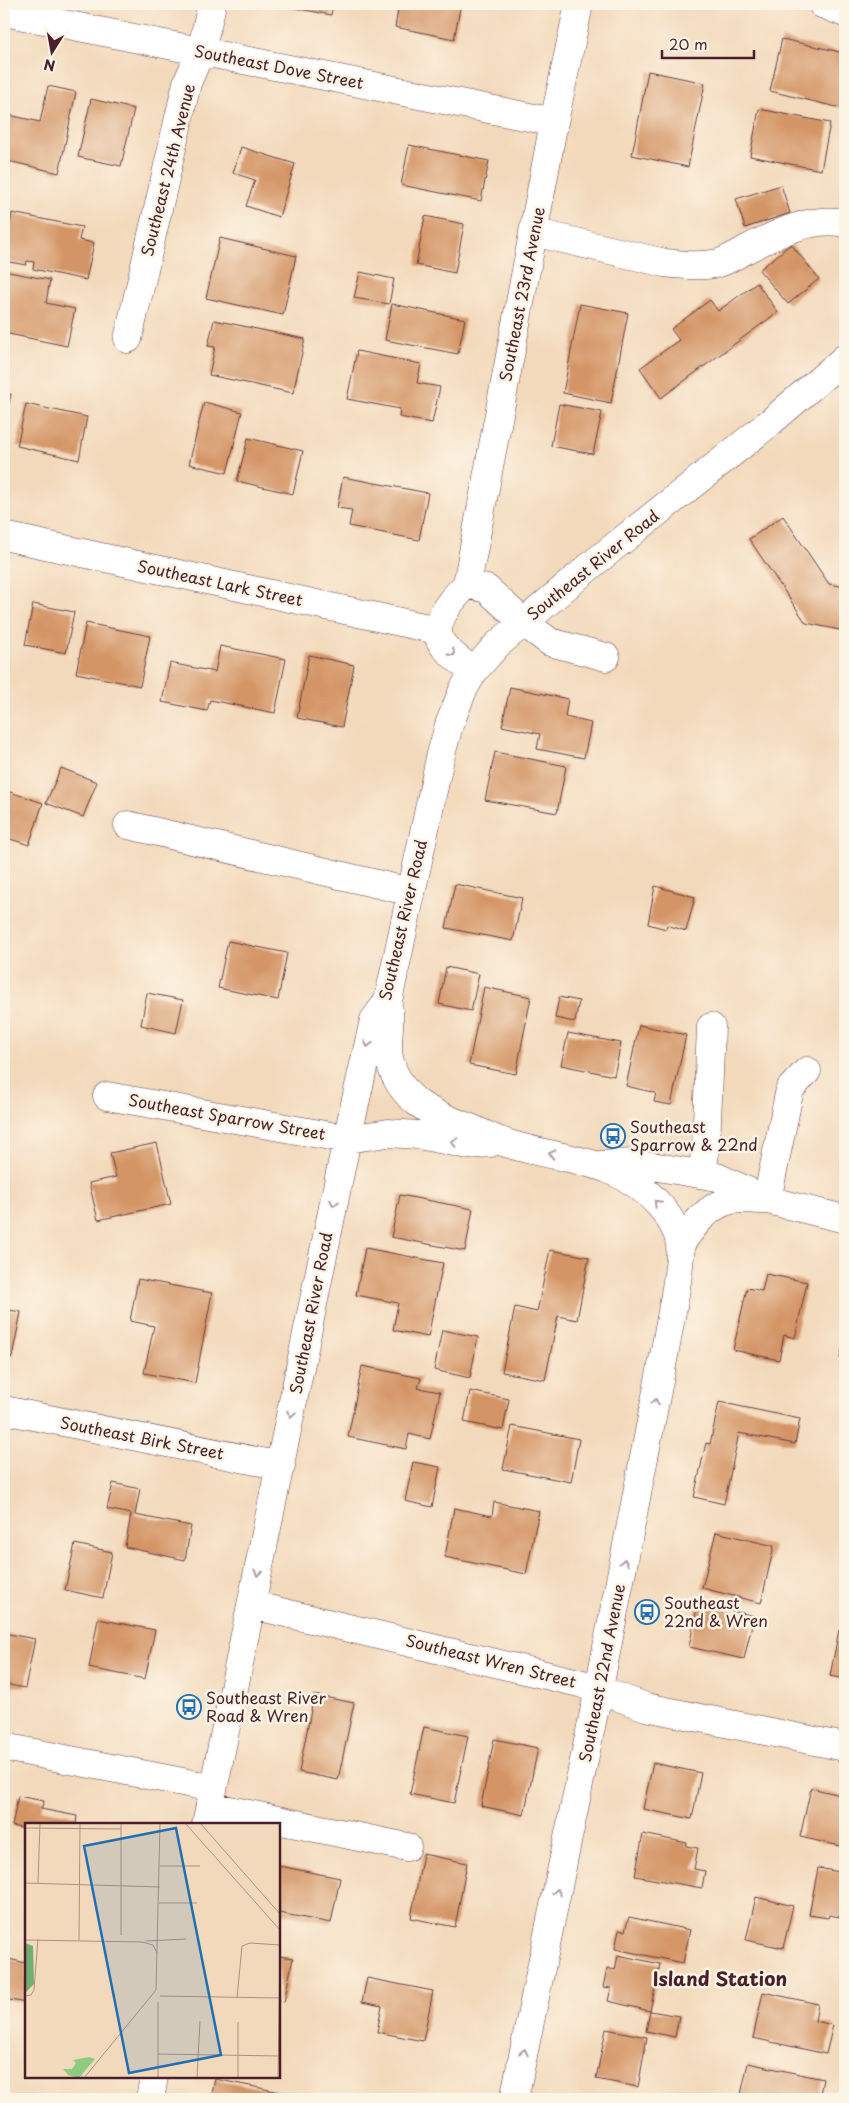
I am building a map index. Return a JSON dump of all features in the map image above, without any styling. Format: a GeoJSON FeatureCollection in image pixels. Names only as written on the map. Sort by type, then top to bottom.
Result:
{"type":"FeatureCollection","features":[{"type":"Feature","properties":{"kind":"street","name":"Southeast 24th Avenue"},"geometry":{"type":"LineString","coordinates":[[128,338],[187,83],[201,51],[212,4]]}},
{"type":"Feature","properties":{"kind":"street","name":"Southeast 23rd Avenue"},"geometry":{"type":"LineString","coordinates":[[467,584],[554,122],[579,4]]}},
{"type":"Feature","properties":{"kind":"street"},"geometry":{"type":"LineString","coordinates":[[822,4],[845,13]]}},
{"type":"Feature","properties":{"kind":"street","name":"Southeast Dove Street"},"geometry":{"type":"LineString","coordinates":[[4,12],[554,122]]}},
{"type":"Feature","properties":{"kind":"street"},"geometry":{"type":"LineString","coordinates":[[533,232],[665,263],[686,266],[721,262],[763,241],[804,224],[838,222],[845,224]]}},
{"type":"Feature","properties":{"kind":"street","name":"Southeast River Road"},"geometry":{"type":"LineString","coordinates":[[210,1806],[347,1139],[374,1020],[388,1001],[449,725],[463,690],[474,672],[497,644],[767,425],[845,358]]}},
{"type":"Feature","properties":{"kind":"street","name":"Southeast Lark Street"},"geometry":{"type":"LineString","coordinates":[[4,536],[437,630]]}},
{"type":"Feature","properties":{"kind":"street"},"geometry":{"type":"LineString","coordinates":[[474,672],[442,643],[437,630],[441,616],[456,595],[467,584],[486,588],[523,622],[550,642],[606,657]]}},
{"type":"Feature","properties":{"kind":"street"},"geometry":{"type":"LineString","coordinates":[[128,826],[411,892]]}},
{"type":"Feature","properties":{"kind":"street"},"geometry":{"type":"LineString","coordinates":[[388,1001],[390,1021],[388,1050],[390,1063],[408,1095],[431,1113],[502,1142],[600,1165],[621,1174],[656,1202],[671,1219],[680,1245]]}},
{"type":"Feature","properties":{"kind":"street"},"geometry":{"type":"LineString","coordinates":[[702,1174],[706,1145],[711,1027]]}},
{"type":"Feature","properties":{"kind":"street"},"geometry":{"type":"LineString","coordinates":[[767,1200],[790,1089],[807,1070]]}},
{"type":"Feature","properties":{"kind":"street","name":"Southeast Sparrow Street"},"geometry":{"type":"LineString","coordinates":[[107,1096],[347,1139],[388,1133],[419,1135],[469,1145],[502,1142]]}},
{"type":"Feature","properties":{"kind":"street"},"geometry":{"type":"LineString","coordinates":[[600,1165],[634,1163],[717,1177],[767,1200],[845,1219]]}},
{"type":"Feature","properties":{"kind":"street"},"geometry":{"type":"LineString","coordinates":[[680,1245],[694,1225],[716,1206],[732,1200],[767,1200]]}},
{"type":"Feature","properties":{"kind":"street","name":"Southeast 22nd Avenue"},"geometry":{"type":"LineString","coordinates":[[514,2099],[599,1688],[666,1345],[675,1296],[680,1245]]}},
{"type":"Feature","properties":{"kind":"street","name":"Southeast Birk Street"},"geometry":{"type":"LineString","coordinates":[[4,1410],[281,1466]]}},
{"type":"Feature","properties":{"kind":"street","name":"Southeast Wren Street"},"geometry":{"type":"LineString","coordinates":[[252,1605],[599,1688],[646,1707],[845,1747]]}},
{"type":"Feature","properties":{"kind":"street"},"geometry":{"type":"LineString","coordinates":[[4,1747],[210,1806],[407,1848]]}},
{"type":"Feature","properties":{"kind":"street"},"geometry":{"type":"LineString","coordinates":[[150,2099],[154,2078]]}},
{"type":"Feature","properties":{"kind":"building"},"geometry":{"type":"Polygon","coordinates":[[[290,4],[333,4],[331,15],[290,7],[290,4]]]}},
{"type":"Feature","properties":{"kind":"building"},"geometry":{"type":"Polygon","coordinates":[[[399,4],[461,4],[454,39],[395,27],[399,4]]]}},
{"type":"Feature","properties":{"kind":"building"},"geometry":{"type":"Polygon","coordinates":[[[782,39],[845,53],[845,109],[770,91],[782,39]]]}},
{"type":"Feature","properties":{"kind":"building"},"geometry":{"type":"Polygon","coordinates":[[[648,71],[705,83],[688,167],[632,155],[648,71]]]}},
{"type":"Feature","properties":{"kind":"building"},"geometry":{"type":"Polygon","coordinates":[[[48,86],[76,92],[59,173],[4,160],[4,139],[9,115],[40,122],[48,86]]]}},
{"type":"Feature","properties":{"kind":"building"},"geometry":{"type":"Polygon","coordinates":[[[91,99],[134,109],[121,166],[78,157],[91,99]]]}},
{"type":"Feature","properties":{"kind":"building"},"geometry":{"type":"Polygon","coordinates":[[[759,109],[830,123],[821,170],[750,156],[759,109]]]}},
{"type":"Feature","properties":{"kind":"building"},"geometry":{"type":"Polygon","coordinates":[[[409,145],[489,161],[481,201],[401,185],[409,145]]]}},
{"type":"Feature","properties":{"kind":"building"},"geometry":{"type":"Polygon","coordinates":[[[241,147],[295,164],[279,217],[246,206],[255,180],[233,173],[241,147]]]}},
{"type":"Feature","properties":{"kind":"building"},"geometry":{"type":"Polygon","coordinates":[[[781,185],[790,213],[745,228],[736,199],[781,185]]]}},
{"type":"Feature","properties":{"kind":"building"},"geometry":{"type":"Polygon","coordinates":[[[12,213],[82,227],[79,240],[94,243],[86,280],[33,269],[34,262],[27,261],[26,265],[4,261],[12,213]]]}},
{"type":"Feature","properties":{"kind":"building"},"geometry":{"type":"Polygon","coordinates":[[[425,216],[464,224],[455,273],[416,265],[425,216]]]}},
{"type":"Feature","properties":{"kind":"building"},"geometry":{"type":"Polygon","coordinates":[[[220,238],[296,256],[283,315],[206,298],[220,238]]]}},
{"type":"Feature","properties":{"kind":"building"},"geometry":{"type":"Polygon","coordinates":[[[791,244],[819,279],[788,304],[759,270],[791,244]]]}},
{"type":"Feature","properties":{"kind":"building"},"geometry":{"type":"Polygon","coordinates":[[[4,271],[50,280],[46,303],[75,309],[67,346],[4,333],[4,271]]]}},
{"type":"Feature","properties":{"kind":"building"},"geometry":{"type":"Polygon","coordinates":[[[360,272],[394,279],[389,304],[354,298],[360,272]]]}},
{"type":"Feature","properties":{"kind":"building"},"geometry":{"type":"Polygon","coordinates":[[[757,283],[778,312],[661,398],[640,368],[679,340],[671,329],[710,300],[718,311],[757,283]]]}},
{"type":"Feature","properties":{"kind":"building"},"geometry":{"type":"Polygon","coordinates":[[[392,304],[465,319],[458,354],[385,340],[392,304]]]}},
{"type":"Feature","properties":{"kind":"building"},"geometry":{"type":"Polygon","coordinates":[[[580,304],[628,313],[611,403],[563,393],[580,304]]]}},
{"type":"Feature","properties":{"kind":"building"},"geometry":{"type":"Polygon","coordinates":[[[214,320],[305,339],[293,393],[209,375],[215,347],[208,346],[214,320]]]}},
{"type":"Feature","properties":{"kind":"building"},"geometry":{"type":"Polygon","coordinates":[[[357,351],[421,364],[417,383],[440,387],[432,423],[399,417],[400,409],[347,399],[357,351]]]}},
{"type":"Feature","properties":{"kind":"building"},"geometry":{"type":"Polygon","coordinates":[[[4,392],[11,394],[5,422],[4,422],[4,392]]]}},
{"type":"Feature","properties":{"kind":"building"},"geometry":{"type":"Polygon","coordinates":[[[204,402],[242,412],[227,473],[189,464],[204,402]]]}},
{"type":"Feature","properties":{"kind":"building"},"geometry":{"type":"Polygon","coordinates":[[[26,404],[87,417],[79,460],[17,446],[26,404]]]}},
{"type":"Feature","properties":{"kind":"building"},"geometry":{"type":"Polygon","coordinates":[[[559,404],[602,412],[593,454],[551,446],[559,404]]]}},
{"type":"Feature","properties":{"kind":"building"},"geometry":{"type":"Polygon","coordinates":[[[248,438],[303,451],[293,494],[237,481],[248,438]]]}},
{"type":"Feature","properties":{"kind":"building"},"geometry":{"type":"Polygon","coordinates":[[[343,477],[428,493],[419,540],[349,526],[352,510],[337,508],[343,477]]]}},
{"type":"Feature","properties":{"kind":"building"},"geometry":{"type":"Polygon","coordinates":[[[783,516],[829,584],[845,587],[845,631],[806,623],[749,539],[783,516]]]}},
{"type":"Feature","properties":{"kind":"building"},"geometry":{"type":"Polygon","coordinates":[[[33,604],[74,612],[66,653],[25,645],[33,604]]]}},
{"type":"Feature","properties":{"kind":"building"},"geometry":{"type":"Polygon","coordinates":[[[86,623],[150,636],[140,686],[76,673],[86,623]]]}},
{"type":"Feature","properties":{"kind":"building"},"geometry":{"type":"Polygon","coordinates":[[[220,646],[286,659],[275,713],[210,700],[207,711],[162,702],[170,663],[215,672],[220,646]]]}},
{"type":"Feature","properties":{"kind":"building"},"geometry":{"type":"Polygon","coordinates":[[[309,655],[354,665],[342,727],[297,718],[309,655]]]}},
{"type":"Feature","properties":{"kind":"building"},"geometry":{"type":"Polygon","coordinates":[[[510,687],[568,699],[565,717],[591,723],[584,758],[537,749],[540,734],[502,726],[510,687]]]}},
{"type":"Feature","properties":{"kind":"building"},"geometry":{"type":"Polygon","coordinates":[[[495,752],[566,766],[557,813],[485,800],[495,752]]]}},
{"type":"Feature","properties":{"kind":"building"},"geometry":{"type":"Polygon","coordinates":[[[61,768],[97,782],[83,817],[46,803],[61,768]]]}},
{"type":"Feature","properties":{"kind":"building"},"geometry":{"type":"Polygon","coordinates":[[[4,790],[43,803],[29,845],[4,837],[4,790]]]}},
{"type":"Feature","properties":{"kind":"building"},"geometry":{"type":"Polygon","coordinates":[[[455,884],[522,898],[513,941],[446,928],[455,884]]]}},
{"type":"Feature","properties":{"kind":"building"},"geometry":{"type":"Polygon","coordinates":[[[655,886],[695,897],[686,931],[667,925],[666,929],[648,924],[655,886]]]}},
{"type":"Feature","properties":{"kind":"building"},"geometry":{"type":"Polygon","coordinates":[[[228,941],[287,953],[278,1000],[218,988],[228,941]]]}},
{"type":"Feature","properties":{"kind":"building"},"geometry":{"type":"Polygon","coordinates":[[[446,967],[479,974],[471,1011],[439,1004],[446,967]]]}},
{"type":"Feature","properties":{"kind":"building"},"geometry":{"type":"Polygon","coordinates":[[[484,987],[531,997],[516,1074],[469,1065],[484,987]]]}},
{"type":"Feature","properties":{"kind":"building"},"geometry":{"type":"Polygon","coordinates":[[[147,993],[183,1000],[176,1033],[141,1025],[147,993]]]}},
{"type":"Feature","properties":{"kind":"building"},"geometry":{"type":"Polygon","coordinates":[[[559,997],[579,1001],[575,1022],[555,1018],[559,997]]]}},
{"type":"Feature","properties":{"kind":"building"},"geometry":{"type":"Polygon","coordinates":[[[639,1025],[686,1035],[671,1105],[654,1102],[656,1093],[626,1086],[639,1025]]]}},
{"type":"Feature","properties":{"kind":"building"},"geometry":{"type":"Polygon","coordinates":[[[568,1033],[621,1043],[614,1076],[561,1065],[568,1033]]]}},
{"type":"Feature","properties":{"kind":"building"},"geometry":{"type":"Polygon","coordinates":[[[157,1143],[171,1204],[98,1220],[89,1183],[116,1177],[110,1153],[157,1143]]]}},
{"type":"Feature","properties":{"kind":"building"},"geometry":{"type":"Polygon","coordinates":[[[400,1195],[473,1209],[465,1251],[391,1237],[400,1195]]]}},
{"type":"Feature","properties":{"kind":"building"},"geometry":{"type":"Polygon","coordinates":[[[365,1248],[443,1263],[428,1337],[393,1330],[398,1303],[356,1295],[365,1248]]]}},
{"type":"Feature","properties":{"kind":"building"},"geometry":{"type":"Polygon","coordinates":[[[550,1250],[589,1257],[577,1320],[558,1316],[545,1380],[502,1372],[515,1307],[537,1312],[550,1250]]]}},
{"type":"Feature","properties":{"kind":"building"},"geometry":{"type":"Polygon","coordinates":[[[766,1274],[807,1282],[795,1338],[784,1335],[779,1360],[733,1350],[747,1288],[762,1291],[766,1274]]]}},
{"type":"Feature","properties":{"kind":"building"},"geometry":{"type":"Polygon","coordinates":[[[138,1279],[212,1293],[195,1383],[144,1373],[154,1326],[130,1321],[138,1279]]]}},
{"type":"Feature","properties":{"kind":"building"},"geometry":{"type":"Polygon","coordinates":[[[4,1309],[21,1312],[12,1357],[4,1356],[4,1309]]]}},
{"type":"Feature","properties":{"kind":"building"},"geometry":{"type":"Polygon","coordinates":[[[442,1330],[478,1337],[470,1378],[434,1370],[442,1330]]]}},
{"type":"Feature","properties":{"kind":"building"},"geometry":{"type":"Polygon","coordinates":[[[845,1337],[845,1359],[840,1358],[845,1337]]]}},
{"type":"Feature","properties":{"kind":"building"},"geometry":{"type":"Polygon","coordinates":[[[362,1366],[421,1378],[418,1388],[440,1392],[430,1439],[409,1434],[406,1449],[348,1437],[362,1366]]]}},
{"type":"Feature","properties":{"kind":"building"},"geometry":{"type":"Polygon","coordinates":[[[470,1391],[509,1399],[503,1430],[464,1422],[470,1391]]]}},
{"type":"Feature","properties":{"kind":"building"},"geometry":{"type":"Polygon","coordinates":[[[719,1402],[800,1419],[795,1444],[739,1433],[724,1504],[694,1497],[706,1443],[710,1444],[719,1402]]]}},
{"type":"Feature","properties":{"kind":"building"},"geometry":{"type":"Polygon","coordinates":[[[512,1426],[579,1439],[571,1482],[503,1469],[512,1426]]]}},
{"type":"Feature","properties":{"kind":"building"},"geometry":{"type":"Polygon","coordinates":[[[413,1462],[440,1467],[432,1507],[405,1501],[413,1462]]]}},
{"type":"Feature","properties":{"kind":"building"},"geometry":{"type":"Polygon","coordinates":[[[113,1483],[140,1489],[135,1515],[191,1526],[185,1560],[125,1547],[131,1514],[107,1509],[113,1483]]]}},
{"type":"Feature","properties":{"kind":"building"},"geometry":{"type":"Polygon","coordinates":[[[494,1502],[539,1511],[526,1574],[445,1557],[454,1508],[492,1516],[494,1502]]]}},
{"type":"Feature","properties":{"kind":"building"},"geometry":{"type":"Polygon","coordinates":[[[716,1532],[774,1546],[761,1603],[702,1588],[716,1532]]]}},
{"type":"Feature","properties":{"kind":"building"},"geometry":{"type":"Polygon","coordinates":[[[75,1544],[112,1552],[103,1598],[65,1590],[75,1544]]]}},
{"type":"Feature","properties":{"kind":"building"},"geometry":{"type":"Polygon","coordinates":[[[698,1603],[754,1616],[744,1659],[689,1647],[698,1603]]]}},
{"type":"Feature","properties":{"kind":"building"},"geometry":{"type":"Polygon","coordinates":[[[98,1619],[155,1630],[145,1679],[89,1668],[98,1619]]]}},
{"type":"Feature","properties":{"kind":"building"},"geometry":{"type":"Polygon","coordinates":[[[839,1630],[845,1631],[845,1679],[830,1676],[839,1630]]]}},
{"type":"Feature","properties":{"kind":"building"},"geometry":{"type":"Polygon","coordinates":[[[4,1633],[35,1639],[25,1688],[4,1684],[4,1633]]]}},
{"type":"Feature","properties":{"kind":"building"},"geometry":{"type":"Polygon","coordinates":[[[314,1695],[354,1703],[338,1780],[299,1772],[314,1695]]]}},
{"type":"Feature","properties":{"kind":"building"},"geometry":{"type":"Polygon","coordinates":[[[424,1727],[468,1736],[454,1803],[410,1794],[424,1727]]]}},
{"type":"Feature","properties":{"kind":"building"},"geometry":{"type":"Polygon","coordinates":[[[494,1739],[538,1748],[524,1815],[481,1806],[494,1739]]]}},
{"type":"Feature","properties":{"kind":"building"},"geometry":{"type":"Polygon","coordinates":[[[653,1763],[701,1773],[692,1819],[643,1809],[653,1763]]]}},
{"type":"Feature","properties":{"kind":"building"},"geometry":{"type":"Polygon","coordinates":[[[811,1788],[845,1796],[845,1847],[800,1837],[811,1788]]]}},
{"type":"Feature","properties":{"kind":"building"},"geometry":{"type":"Polygon","coordinates":[[[18,1796],[44,1801],[41,1809],[77,1816],[76,1823],[25,1823],[25,1829],[12,1826],[18,1796]]]}},
{"type":"Feature","properties":{"kind":"building"},"geometry":{"type":"Polygon","coordinates":[[[643,1834],[687,1843],[686,1846],[698,1848],[694,1869],[705,1871],[702,1888],[635,1876],[643,1834]]]}},
{"type":"Feature","properties":{"kind":"building"},"geometry":{"type":"Polygon","coordinates":[[[423,1854],[467,1863],[455,1927],[411,1918],[423,1854]]]}},
{"type":"Feature","properties":{"kind":"building"},"geometry":{"type":"Polygon","coordinates":[[[280,1866],[340,1878],[331,1923],[280,1913],[280,1866]]]}},
{"type":"Feature","properties":{"kind":"building"},"geometry":{"type":"Polygon","coordinates":[[[818,1868],[845,1873],[845,1918],[829,1915],[828,1918],[809,1915],[818,1868]]]}},
{"type":"Feature","properties":{"kind":"building"},"geometry":{"type":"Polygon","coordinates":[[[756,1897],[793,1906],[783,1948],[746,1940],[756,1897]]]}},
{"type":"Feature","properties":{"kind":"building"},"geometry":{"type":"Polygon","coordinates":[[[629,1917],[690,1930],[683,1963],[615,1949],[619,1930],[625,1931],[629,1917]]]}},
{"type":"Feature","properties":{"kind":"building"},"geometry":{"type":"Polygon","coordinates":[[[618,1955],[660,1964],[650,2011],[608,2001],[611,1988],[603,1987],[607,1968],[615,1970],[618,1955]]]}},
{"type":"Feature","properties":{"kind":"building"},"geometry":{"type":"Polygon","coordinates":[[[280,1956],[293,1958],[284,2002],[280,2001],[280,1956]]]}},
{"type":"Feature","properties":{"kind":"building"},"geometry":{"type":"Polygon","coordinates":[[[4,1958],[25,1963],[25,2003],[4,1999],[4,1958]]]}},
{"type":"Feature","properties":{"kind":"building"},"geometry":{"type":"Polygon","coordinates":[[[367,1978],[433,1991],[423,2041],[377,2032],[382,2006],[362,2002],[367,1978]]]}},
{"type":"Feature","properties":{"kind":"building"},"geometry":{"type":"Polygon","coordinates":[[[763,1992],[818,2004],[815,2021],[833,2025],[826,2054],[753,2038],[763,1992]]]}},
{"type":"Feature","properties":{"kind":"building"},"geometry":{"type":"Polygon","coordinates":[[[650,2011],[679,2016],[675,2037],[646,2031],[650,2011]]]}},
{"type":"Feature","properties":{"kind":"building"},"geometry":{"type":"Polygon","coordinates":[[[606,2029],[647,2037],[638,2087],[596,2079],[606,2029]]]}},
{"type":"Feature","properties":{"kind":"building"},"geometry":{"type":"Polygon","coordinates":[[[748,2063],[823,2079],[819,2099],[740,2099],[748,2063]]]}},
{"type":"Feature","properties":{"kind":"building"},"geometry":{"type":"Polygon","coordinates":[[[215,2079],[280,2092],[279,2099],[211,2099],[215,2079]]]}},
{"type":"Feature","properties":{"kind":"place","name":"Southeast Sparrow & 22nd"},"geometry":{"type":"Point","coordinates":[613,1136]}},
{"type":"Feature","properties":{"kind":"place","name":"Southeast 22nd & Wren"},"geometry":{"type":"Point","coordinates":[647,1612]}},
{"type":"Feature","properties":{"kind":"place","name":"Southeast River Road & Wren"},"geometry":{"type":"Point","coordinates":[189,1707]}},
{"type":"Feature","properties":{"kind":"district","name":"Island Station"},"geometry":{"type":"Point","coordinates":[720,1979]}}]}
